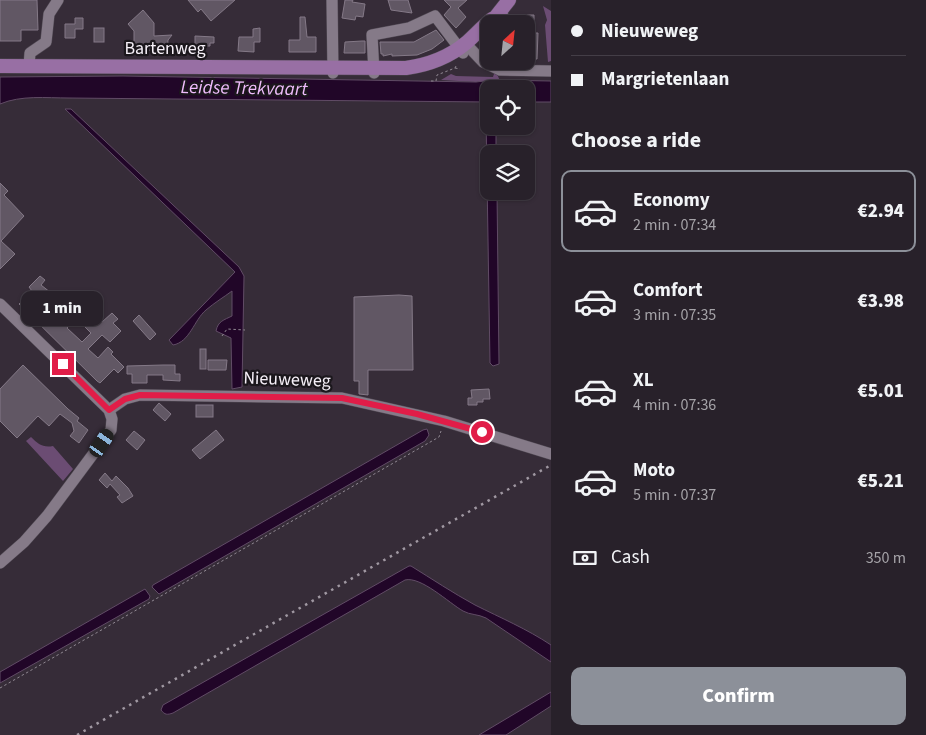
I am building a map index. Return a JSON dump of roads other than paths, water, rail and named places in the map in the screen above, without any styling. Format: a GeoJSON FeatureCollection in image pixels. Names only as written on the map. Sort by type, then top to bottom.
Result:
{"type":"FeatureCollection","features":[{"type":"Feature","properties":{"kind":"main road"},"geometry":{"type":"LineString","coordinates":[[463,51],[480,33]]}},
{"type":"Feature","properties":{"kind":"main road","name":"Bartenweg"},"geometry":{"type":"LineString","coordinates":[[0,66],[301,69],[313,72],[333,70],[406,73],[426,70],[447,62],[463,51]]}},
{"type":"Feature","properties":{"kind":"street"},"geometry":{"type":"LineString","coordinates":[[29,66],[30,53],[46,42],[49,14],[58,0]]}},
{"type":"Feature","properties":{"kind":"street"},"geometry":{"type":"LineString","coordinates":[[332,0],[333,70]]}},
{"type":"Feature","properties":{"kind":"street"},"geometry":{"type":"LineString","coordinates":[[374,71],[372,35],[409,28],[435,16],[463,51],[480,60]]}},
{"type":"Feature","properties":{"kind":"street"},"geometry":{"type":"LineString","coordinates":[[535,69],[551,71]]}},
{"type":"Feature","properties":{"kind":"street"},"geometry":{"type":"LineString","coordinates":[[0,304],[109,410],[112,419],[111,430],[47,516],[24,542],[0,563]]}},
{"type":"Feature","properties":{"kind":"street","name":"Nieuweweg"},"geometry":{"type":"LineString","coordinates":[[109,410],[125,399],[140,395],[342,398],[444,421],[551,454]]}},
{"type":"Feature","properties":{"kind":"water","name":"Leidse Trekvaart"},"geometry":{"type":"Polygon","coordinates":[[[123,76],[480,82],[480,102],[25,98],[0,104],[0,77],[123,76]]]}},
{"type":"Feature","properties":{"kind":"water"},"geometry":{"type":"Polygon","coordinates":[[[535,81],[551,81],[551,102],[535,102],[535,81]]]}},
{"type":"Feature","properties":{"kind":"water"},"geometry":{"type":"Polygon","coordinates":[[[65,109],[71,109],[239,267],[244,276],[242,387],[232,389],[231,338],[216,331],[220,323],[232,316],[232,291],[202,314],[184,340],[173,345],[169,340],[235,272],[65,109]]]}},
{"type":"Feature","properties":{"kind":"water"},"geometry":{"type":"Polygon","coordinates":[[[486,135],[496,135],[496,145],[486,145],[486,135]]]}},
{"type":"Feature","properties":{"kind":"water"},"geometry":{"type":"Polygon","coordinates":[[[487,200],[497,200],[499,364],[493,366],[490,363],[487,200]]]}},
{"type":"Feature","properties":{"kind":"water"},"geometry":{"type":"Polygon","coordinates":[[[427,429],[429,435],[425,441],[159,594],[152,587],[153,585],[427,429]]]}},
{"type":"Feature","properties":{"kind":"water"},"geometry":{"type":"Polygon","coordinates":[[[409,566],[475,605],[551,645],[551,662],[486,618],[463,611],[419,582],[405,580],[173,713],[166,714],[161,710],[163,705],[409,566]]]}},
{"type":"Feature","properties":{"kind":"water"},"geometry":{"type":"Polygon","coordinates":[[[145,589],[150,596],[149,599],[0,683],[0,672],[145,589]]]}},
{"type":"Feature","properties":{"kind":"water"},"geometry":{"type":"Polygon","coordinates":[[[551,692],[551,706],[506,735],[479,735],[551,692]]]}},
{"type":"Feature","properties":{"kind":"railway"},"geometry":{"type":"LineString","coordinates":[[77,735],[551,465]]}}]}
